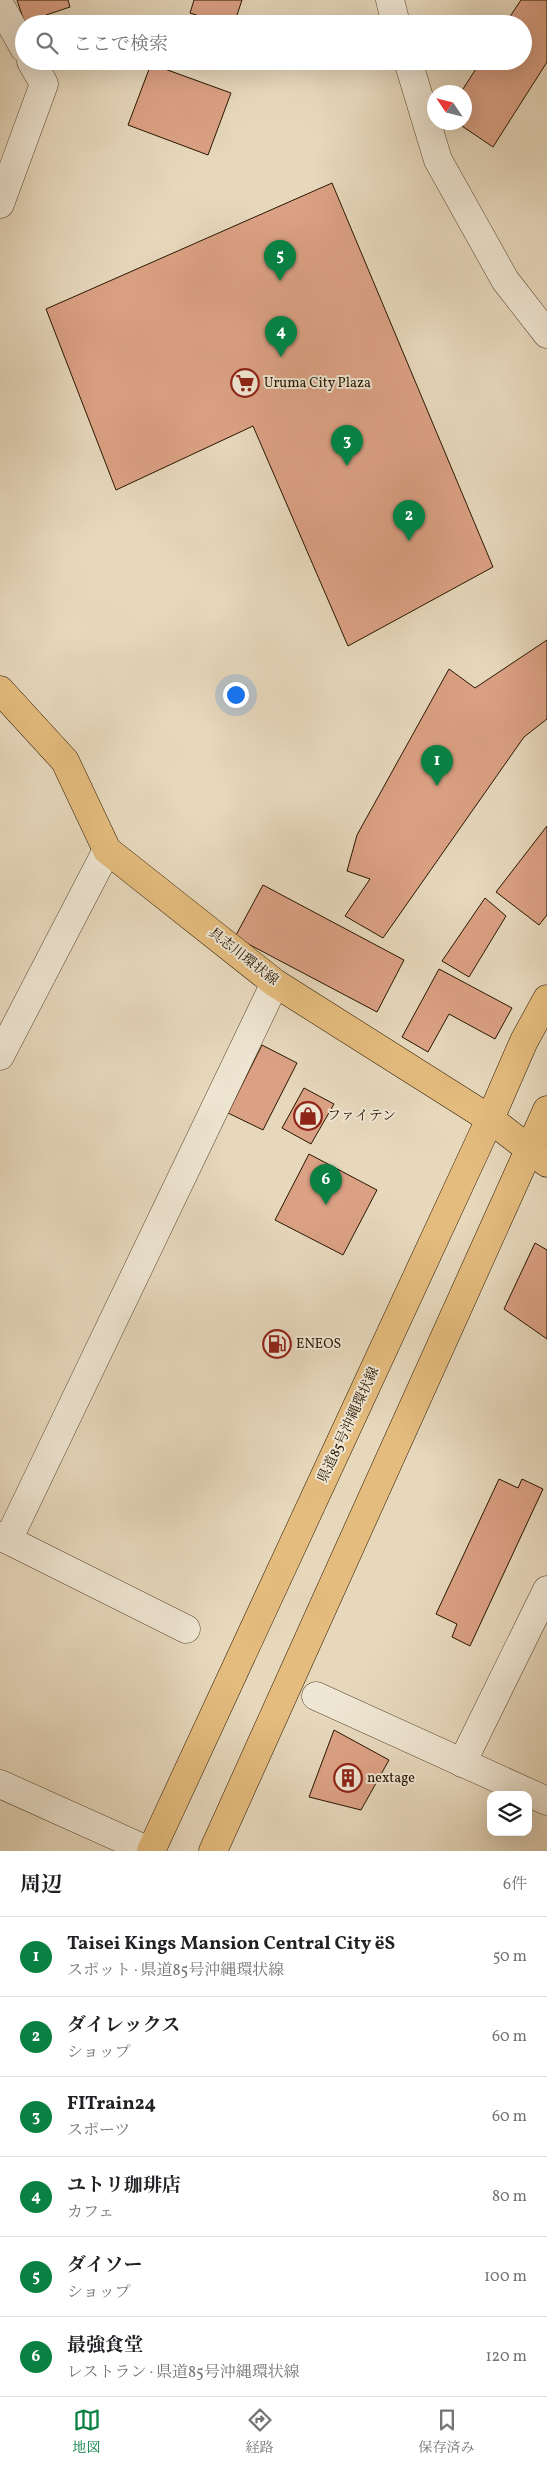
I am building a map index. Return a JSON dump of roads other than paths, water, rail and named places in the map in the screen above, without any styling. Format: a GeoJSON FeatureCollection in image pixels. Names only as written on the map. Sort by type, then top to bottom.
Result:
{"type":"FeatureCollection","features":[{"type":"Feature","properties":{"kind":"main road","name":"具志川環状線"},"geometry":{"type":"LineString","coordinates":[[0,690],[65,761],[107,850],[275,983],[490,1120],[538,1156]]}},
{"type":"Feature","properties":{"kind":"main road","name":"県道85号沖縄環状線"},"geometry":{"type":"LineString","coordinates":[[150,1851],[490,1120],[524,1040],[547,999]]}},
{"type":"Feature","properties":{"kind":"main road"},"geometry":{"type":"LineString","coordinates":[[213,1851],[538,1156],[547,1110]]}},
{"type":"Feature","properties":{"kind":"street"},"geometry":{"type":"LineString","coordinates":[[390,0],[394,15]]}},
{"type":"Feature","properties":{"kind":"street"},"geometry":{"type":"LineString","coordinates":[[0,5],[15,32]]}},
{"type":"Feature","properties":{"kind":"street"},"geometry":{"type":"LineString","coordinates":[[0,204],[44,84],[36,70]]}},
{"type":"Feature","properties":{"kind":"street"},"geometry":{"type":"LineString","coordinates":[[411,70],[438,160],[505,280],[547,334]]}},
{"type":"Feature","properties":{"kind":"street"},"geometry":{"type":"LineString","coordinates":[[0,1056],[107,850]]}},
{"type":"Feature","properties":{"kind":"street"},"geometry":{"type":"LineString","coordinates":[[186,1629],[4,1538],[275,983]]}},
{"type":"Feature","properties":{"kind":"street"},"geometry":{"type":"LineString","coordinates":[[462,1763],[547,1590]]}},
{"type":"Feature","properties":{"kind":"street"},"geometry":{"type":"LineString","coordinates":[[316,1696],[547,1801]]}},
{"type":"Feature","properties":{"kind":"street"},"geometry":{"type":"LineString","coordinates":[[0,1784],[150,1851]]}},
{"type":"Feature","properties":{"kind":"place","name":"ダイソー"},"geometry":{"type":"Point","coordinates":[280,281]}},
{"type":"Feature","properties":{"kind":"place","name":"ユトリ珈琲店"},"geometry":{"type":"Point","coordinates":[281,357]}},
{"type":"Feature","properties":{"kind":"place","name":"Uruma City Plaza"},"geometry":{"type":"Point","coordinates":[245,383]}},
{"type":"Feature","properties":{"kind":"place","name":"FITrain24"},"geometry":{"type":"Point","coordinates":[347,466]}},
{"type":"Feature","properties":{"kind":"place","name":"ダイレックス"},"geometry":{"type":"Point","coordinates":[409,541]}},
{"type":"Feature","properties":{"kind":"place","name":"Taisei Kings Mansion Central City ëS"},"geometry":{"type":"Point","coordinates":[437,786]}},
{"type":"Feature","properties":{"kind":"place","name":"ファイテン"},"geometry":{"type":"Point","coordinates":[308,1116]}},
{"type":"Feature","properties":{"kind":"place","name":"最強食堂"},"geometry":{"type":"Point","coordinates":[326,1205]}},
{"type":"Feature","properties":{"kind":"place","name":"ENEOS"},"geometry":{"type":"Point","coordinates":[277,1344]}},
{"type":"Feature","properties":{"kind":"place","name":"nextage"},"geometry":{"type":"Point","coordinates":[348,1778]}}]}
